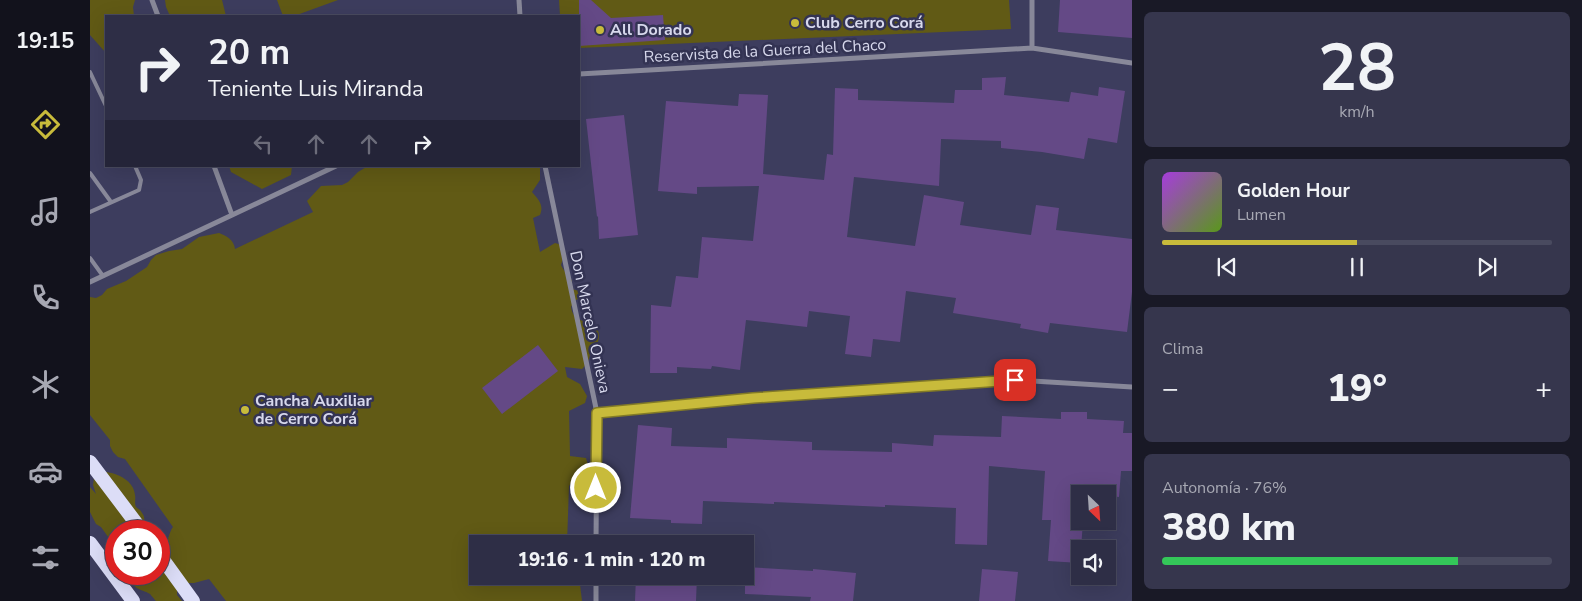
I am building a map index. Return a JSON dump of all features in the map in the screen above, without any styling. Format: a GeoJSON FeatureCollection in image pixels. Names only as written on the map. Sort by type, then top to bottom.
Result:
{"type":"FeatureCollection","features":[{"type":"Feature","properties":{"kind":"highway"},"geometry":{"type":"LineString","coordinates":[[90,462],[134,520]]}},
{"type":"Feature","properties":{"kind":"highway"},"geometry":{"type":"LineString","coordinates":[[90,543],[133,601]]}},
{"type":"Feature","properties":{"kind":"highway"},"geometry":{"type":"LineString","coordinates":[[170,569],[194,601]]}},
{"type":"Feature","properties":{"kind":"street"},"geometry":{"type":"LineString","coordinates":[[152,0],[158,15]]}},
{"type":"Feature","properties":{"kind":"street"},"geometry":{"type":"LineString","coordinates":[[519,0],[520,15]]}},
{"type":"Feature","properties":{"kind":"street"},"geometry":{"type":"LineString","coordinates":[[1032,0],[1032,48]]}},
{"type":"Feature","properties":{"kind":"street","name":"Reservista de la Guerra del Chaco"},"geometry":{"type":"LineString","coordinates":[[580,74],[1032,48],[1132,63]]}},
{"type":"Feature","properties":{"kind":"street"},"geometry":{"type":"LineString","coordinates":[[214,167],[232,215]]}},
{"type":"Feature","properties":{"kind":"street"},"geometry":{"type":"LineString","coordinates":[[90,282],[334,167]]}},
{"type":"Feature","properties":{"kind":"street","name":"Don Marcelo Onieva"},"geometry":{"type":"LineString","coordinates":[[545,167],[597,413],[596,535]]}},
{"type":"Feature","properties":{"kind":"street"},"geometry":{"type":"LineString","coordinates":[[597,413],[753,398],[1015,380],[1132,387]]}},
{"type":"Feature","properties":{"kind":"street"},"geometry":{"type":"LineString","coordinates":[[596,585],[596,601]]}},
{"type":"Feature","properties":{"kind":"lane"},"geometry":{"type":"LineString","coordinates":[[90,72],[105,104]]}},
{"type":"Feature","properties":{"kind":"lane"},"geometry":{"type":"LineString","coordinates":[[90,212],[139,190],[141,180],[135,167]]}},
{"type":"Feature","properties":{"kind":"lane"},"geometry":{"type":"LineString","coordinates":[[90,172],[111,202]]}},
{"type":"Feature","properties":{"kind":"lane"},"geometry":{"type":"LineString","coordinates":[[90,258],[104,276]]}},
{"type":"Feature","properties":{"kind":"shaded area"},"geometry":{"type":"Polygon","coordinates":[[[90,0],[135,0],[134,15],[105,15],[105,52],[90,35],[90,0]]]}},
{"type":"Feature","properties":{"kind":"shaded area"},"geometry":{"type":"Polygon","coordinates":[[[165,0],[222,0],[226,15],[170,15],[165,0]]]}},
{"type":"Feature","properties":{"kind":"shaded area"},"geometry":{"type":"Polygon","coordinates":[[[277,0],[338,0],[297,15],[283,15],[277,0]]]}},
{"type":"Feature","properties":{"kind":"shaded area","name":"Club Cerro Corá"},"geometry":{"type":"Polygon","coordinates":[[[559,0],[1009,0],[1011,29],[580,48],[580,15],[560,15],[559,0]]]}},
{"type":"Feature","properties":{"kind":"shaded area"},"geometry":{"type":"Polygon","coordinates":[[[229,167],[292,167],[291,175],[262,189],[231,172],[229,167]]]}},
{"type":"Feature","properties":{"kind":"shaded area"},"geometry":{"type":"Polygon","coordinates":[[[366,167],[540,167],[540,180],[532,192],[541,205],[540,215],[533,218],[540,252],[555,243],[562,245],[563,258],[561,265],[572,281],[568,288],[579,291],[580,298],[574,301],[571,307],[572,312],[580,320],[596,328],[599,335],[596,346],[590,352],[588,362],[582,369],[565,367],[567,377],[580,384],[587,396],[585,403],[569,411],[570,456],[586,458],[588,465],[585,478],[571,483],[569,486],[567,535],[469,535],[469,585],[580,585],[582,601],[226,601],[209,579],[194,583],[180,583],[177,595],[182,601],[156,601],[150,594],[134,585],[170,585],[170,534],[173,527],[170,520],[168,520],[125,459],[118,457],[113,452],[110,440],[90,415],[90,297],[96,298],[107,289],[126,281],[147,267],[156,255],[182,249],[199,237],[219,233],[230,239],[235,249],[313,212],[307,201],[321,186],[342,185],[366,167]]]}},
{"type":"Feature","properties":{"kind":"shaded area"},"geometry":{"type":"Polygon","coordinates":[[[105,472],[120,476],[128,482],[134,490],[136,507],[141,511],[144,520],[105,520],[105,533],[96,524],[90,512],[90,487],[96,494],[93,485],[94,478],[105,472]]]}},
{"type":"Feature","properties":{"kind":"building"},"geometry":{"type":"Polygon","coordinates":[[[579,0],[591,0],[611,18],[663,15],[665,40],[580,46],[579,0]]]}},
{"type":"Feature","properties":{"kind":"building"},"geometry":{"type":"Polygon","coordinates":[[[1060,0],[1132,0],[1132,38],[1058,32],[1060,0]]]}},
{"type":"Feature","properties":{"kind":"building"},"geometry":{"type":"Polygon","coordinates":[[[1006,77],[1004,95],[1069,102],[1071,92],[1098,96],[1099,87],[1125,91],[1117,143],[1088,138],[1084,159],[1001,148],[1001,141],[941,139],[939,186],[854,177],[847,237],[915,246],[924,195],[964,202],[960,225],[1031,235],[1036,205],[1059,208],[1056,230],[1132,239],[1132,292],[1127,332],[1050,323],[1048,333],[1020,328],[1021,324],[953,313],[956,298],[906,291],[900,342],[873,339],[871,357],[845,354],[850,316],[809,311],[807,327],[746,320],[740,370],[712,366],[711,369],[677,367],[677,373],[650,373],[651,305],[671,307],[676,276],[698,278],[702,237],[753,241],[759,186],[697,187],[697,194],[658,191],[666,101],[738,106],[739,94],[768,95],[763,174],[824,180],[827,154],[833,155],[835,88],[858,89],[858,100],[954,103],[955,90],[982,90],[982,78],[1006,77]]]}},
{"type":"Feature","properties":{"kind":"building"},"geometry":{"type":"Polygon","coordinates":[[[624,115],[638,235],[599,239],[586,119],[624,115]]]}},
{"type":"Feature","properties":{"kind":"building"},"geometry":{"type":"Polygon","coordinates":[[[538,345],[558,371],[502,414],[482,388],[538,345]]]}},
{"type":"Feature","properties":{"kind":"building"},"geometry":{"type":"Polygon","coordinates":[[[1061,412],[1087,412],[1087,419],[1124,421],[1123,433],[1132,433],[1132,471],[1121,471],[1119,497],[1116,497],[1116,485],[1071,485],[1071,530],[1082,530],[1082,540],[1071,540],[1071,562],[1048,561],[1051,520],[1042,520],[1045,471],[989,466],[987,545],[955,544],[956,508],[703,501],[702,524],[671,523],[671,520],[630,518],[638,425],[672,428],[671,446],[727,448],[727,438],[812,442],[812,450],[892,452],[892,443],[933,446],[934,435],[1001,437],[1002,416],[1061,419],[1061,412]]]}},
{"type":"Feature","properties":{"kind":"building"},"geometry":{"type":"Polygon","coordinates":[[[754,568],[813,571],[813,569],[856,573],[853,601],[810,601],[811,597],[745,594],[745,585],[754,585],[754,568]]]}},
{"type":"Feature","properties":{"kind":"building"},"geometry":{"type":"Polygon","coordinates":[[[982,569],[1018,572],[1015,601],[979,601],[982,569]]]}},
{"type":"Feature","properties":{"kind":"building"},"geometry":{"type":"Polygon","coordinates":[[[636,585],[697,585],[696,601],[635,601],[636,585]]]}},
{"type":"Feature","properties":{"kind":"place","name":"Club Cerro Corá"},"geometry":{"type":"Point","coordinates":[795,23]}},
{"type":"Feature","properties":{"kind":"place","name":"All Dorado"},"geometry":{"type":"Point","coordinates":[600,30]}},
{"type":"Feature","properties":{"kind":"place","name":"Cancha Auxiliar de Cerro Corá"},"geometry":{"type":"Point","coordinates":[245,410]}},
{"type":"Feature","properties":{"kind":"route"},"geometry":{"type":"LineString","coordinates":[[596,488],[597,413],[753,398],[1015,380]]}}]}
